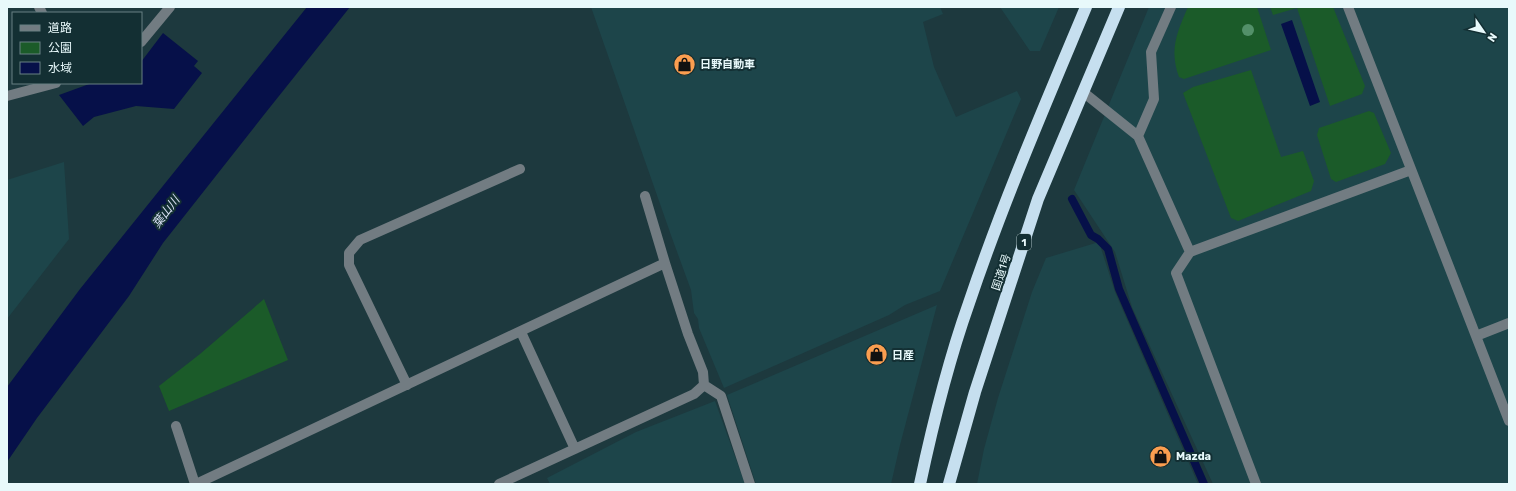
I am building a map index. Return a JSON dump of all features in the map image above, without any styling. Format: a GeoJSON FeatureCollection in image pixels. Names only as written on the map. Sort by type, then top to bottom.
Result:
{"type":"FeatureCollection","features":[{"type":"Feature","properties":{"kind":"highway","name":"国道1号"},"geometry":{"type":"LineString","coordinates":[[920,484],[932,424],[968,303],[1011,187],[1086,7]]}},
{"type":"Feature","properties":{"kind":"highway","name":"国道1号"},"geometry":{"type":"LineString","coordinates":[[949,484],[975,392],[1038,199],[1119,7]]}},
{"type":"Feature","properties":{"kind":"street"},"geometry":{"type":"LineString","coordinates":[[142,41],[170,7]]}},
{"type":"Feature","properties":{"kind":"street"},"geometry":{"type":"LineString","coordinates":[[1138,136],[1154,98],[1151,52],[1171,7]]}},
{"type":"Feature","properties":{"kind":"street"},"geometry":{"type":"LineString","coordinates":[[1348,7],[1509,421]]}},
{"type":"Feature","properties":{"kind":"street"},"geometry":{"type":"LineString","coordinates":[[7,96],[52,84]]}},
{"type":"Feature","properties":{"kind":"street"},"geometry":{"type":"LineString","coordinates":[[1083,92],[1138,136],[1190,252]]}},
{"type":"Feature","properties":{"kind":"street"},"geometry":{"type":"LineString","coordinates":[[406,385],[349,265],[349,253],[360,240],[520,169]]}},
{"type":"Feature","properties":{"kind":"street"},"geometry":{"type":"LineString","coordinates":[[1256,484],[1176,273],[1190,252],[1411,170]]}},
{"type":"Feature","properties":{"kind":"street"},"geometry":{"type":"LineString","coordinates":[[645,196],[688,334],[703,372],[704,385]]}},
{"type":"Feature","properties":{"kind":"street"},"geometry":{"type":"LineString","coordinates":[[176,426],[196,484],[665,263]]}},
{"type":"Feature","properties":{"kind":"street"},"geometry":{"type":"LineString","coordinates":[[1476,336],[1509,323]]}},
{"type":"Feature","properties":{"kind":"street"},"geometry":{"type":"LineString","coordinates":[[521,332],[575,449]]}},
{"type":"Feature","properties":{"kind":"street"},"geometry":{"type":"LineString","coordinates":[[499,484],[694,394],[704,385]]}},
{"type":"Feature","properties":{"kind":"street"},"geometry":{"type":"LineString","coordinates":[[704,385],[721,396],[750,484]]}},
{"type":"Feature","properties":{"kind":"shaded area"},"geometry":{"type":"Polygon","coordinates":[[[591,7],[940,7],[943,14],[923,22],[934,67],[956,117],[1017,91],[1021,99],[940,291],[905,305],[889,315],[724,388],[699,328],[698,319],[694,313],[691,290],[591,7]]]}},
{"type":"Feature","properties":{"kind":"shaded area"},"geometry":{"type":"Polygon","coordinates":[[[1000,7],[1059,7],[1040,51],[1030,51],[1000,7]]]}},
{"type":"Feature","properties":{"kind":"shaded area"},"geometry":{"type":"Polygon","coordinates":[[[1149,7],[1509,7],[1509,484],[1213,484],[1132,307],[1115,252],[1074,190],[1149,7]]]}},
{"type":"Feature","properties":{"kind":"shaded area"},"geometry":{"type":"Polygon","coordinates":[[[64,162],[69,239],[7,319],[7,180],[64,162]]]}},
{"type":"Feature","properties":{"kind":"shaded area"},"geometry":{"type":"Polygon","coordinates":[[[1099,242],[1115,292],[1198,484],[977,484],[984,449],[998,398],[1032,292],[1046,258],[1099,242]]]}},
{"type":"Feature","properties":{"kind":"shaded area","name":"日産"},"geometry":{"type":"Polygon","coordinates":[[[937,305],[891,484],[756,484],[727,395],[937,305]]]}},
{"type":"Feature","properties":{"kind":"shaded area"},"geometry":{"type":"Polygon","coordinates":[[[715,401],[745,484],[550,484],[547,478],[636,432],[715,401]]]}},
{"type":"Feature","properties":{"kind":"green space"},"geometry":{"type":"Polygon","coordinates":[[[1188,7],[1257,7],[1271,50],[1184,79],[1179,77],[1175,58],[1176,41],[1188,7]]]}},
{"type":"Feature","properties":{"kind":"green space"},"geometry":{"type":"Polygon","coordinates":[[[1270,7],[1333,7],[1365,86],[1362,94],[1330,106],[1297,8],[1273,15],[1270,7]]]}},
{"type":"Feature","properties":{"kind":"green space"},"geometry":{"type":"Polygon","coordinates":[[[1251,70],[1281,157],[1303,151],[1314,181],[1311,191],[1238,221],[1231,218],[1183,93],[1193,87],[1251,70]]]}},
{"type":"Feature","properties":{"kind":"green space"},"geometry":{"type":"Polygon","coordinates":[[[1369,111],[1374,113],[1391,153],[1385,164],[1336,182],[1331,179],[1317,135],[1319,128],[1369,111]]]}},
{"type":"Feature","properties":{"kind":"green space"},"geometry":{"type":"Polygon","coordinates":[[[264,299],[288,360],[169,411],[159,386],[200,354],[264,299]]]}},
{"type":"Feature","properties":{"kind":"water","name":"葉山川"},"geometry":{"type":"Polygon","coordinates":[[[307,7],[350,7],[163,243],[129,296],[37,418],[7,462],[7,387],[80,289],[307,7]]]}},
{"type":"Feature","properties":{"kind":"water"},"geometry":{"type":"Polygon","coordinates":[[[1292,20],[1320,102],[1310,106],[1281,24],[1292,20]]]}},
{"type":"Feature","properties":{"kind":"water"},"geometry":{"type":"Polygon","coordinates":[[[163,33],[198,61],[194,66],[202,73],[174,109],[136,106],[94,117],[83,126],[59,95],[89,84],[142,84],[142,61],[163,33]]]}},
{"type":"Feature","properties":{"kind":"waterway"},"geometry":{"type":"LineString","coordinates":[[1072,199],[1091,235],[1098,239],[1108,249],[1119,289],[1204,484]]}},
{"type":"Feature","properties":{"kind":"place","name":"日野自動車"},"geometry":{"type":"Point","coordinates":[684,64]}},
{"type":"Feature","properties":{"kind":"place","name":"日産"},"geometry":{"type":"Point","coordinates":[876,355]}},
{"type":"Feature","properties":{"kind":"place","name":"Mazda"},"geometry":{"type":"Point","coordinates":[1161,456]}}]}
